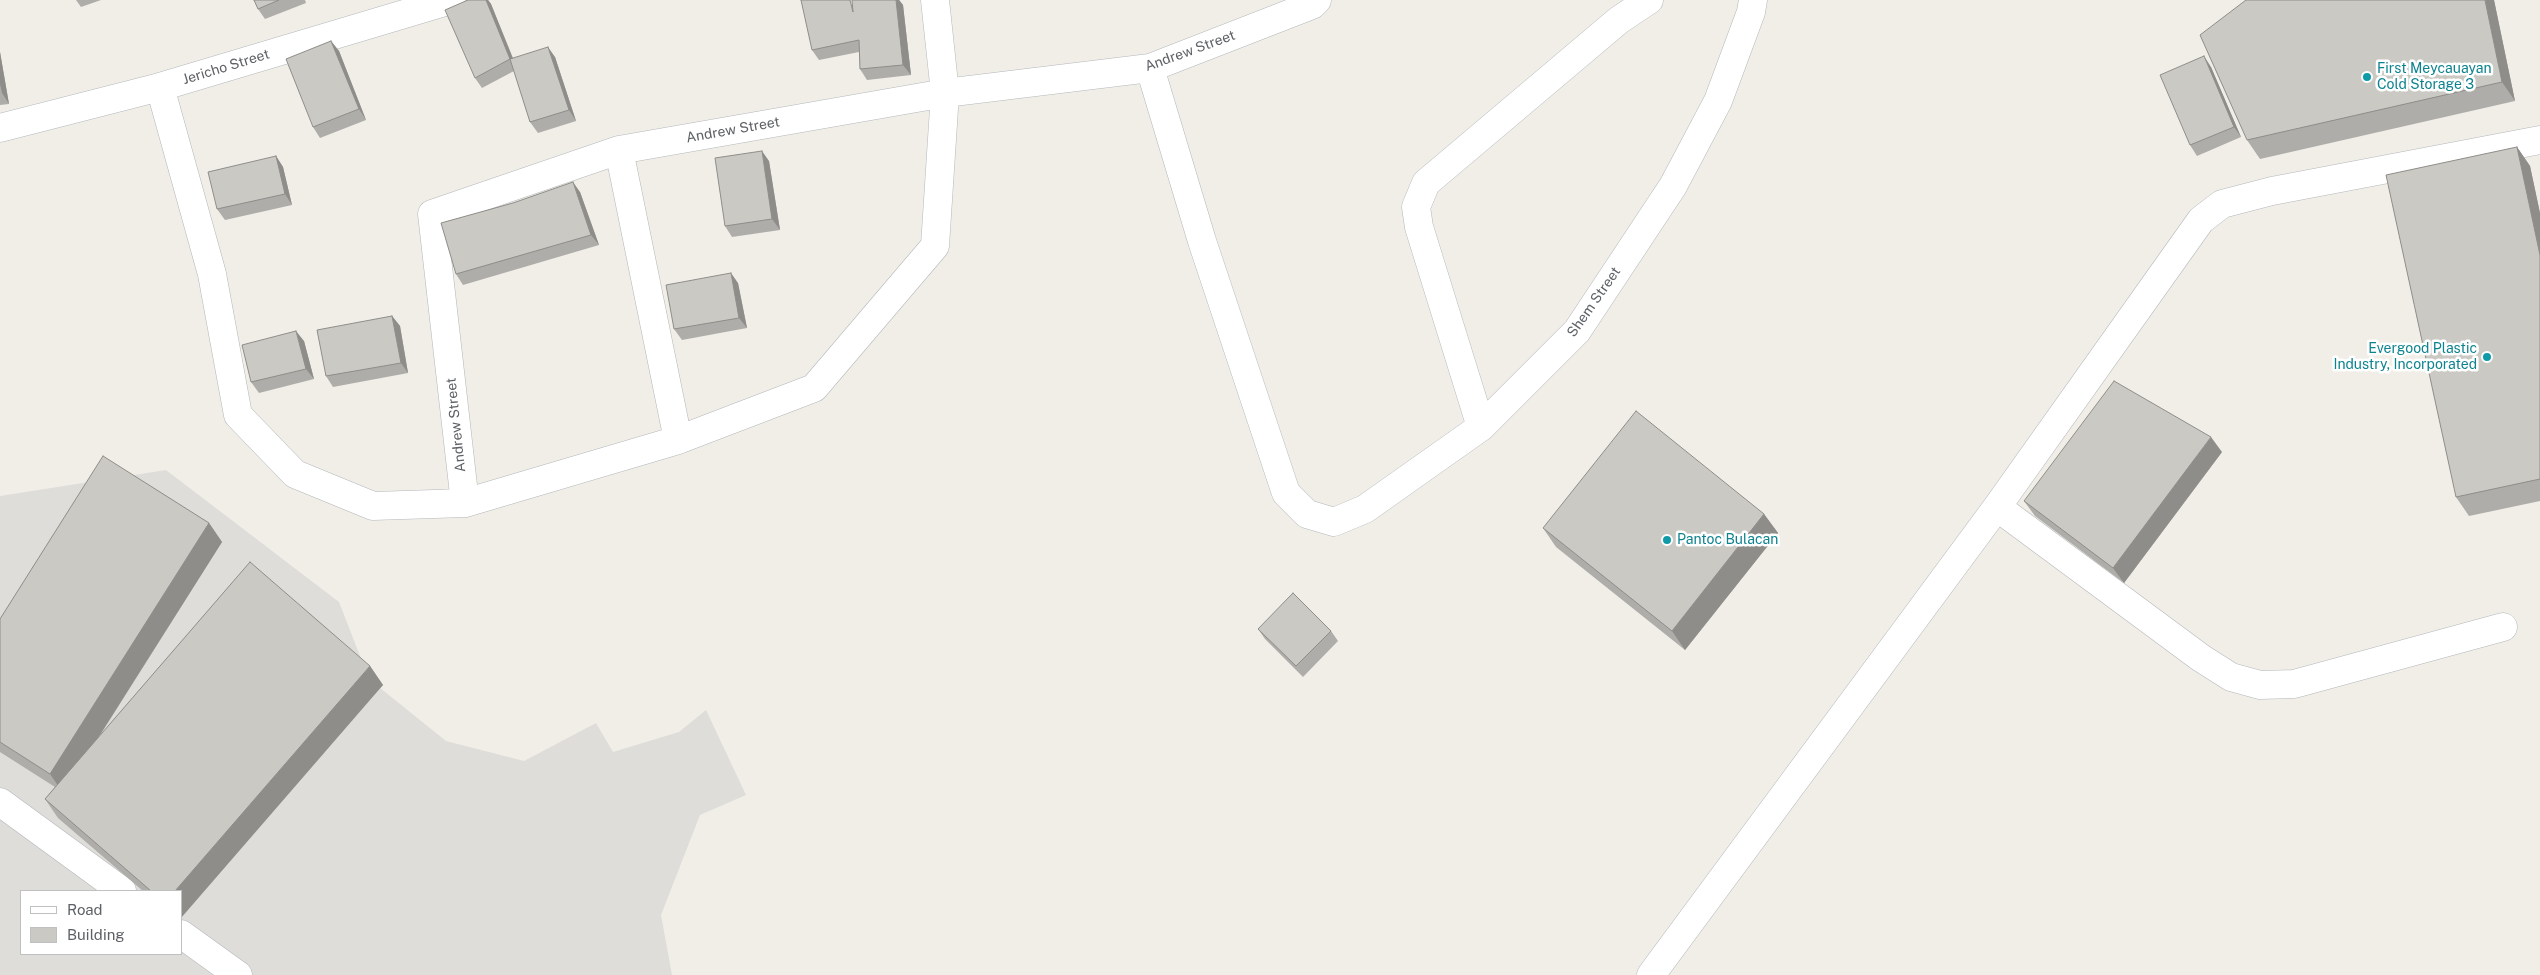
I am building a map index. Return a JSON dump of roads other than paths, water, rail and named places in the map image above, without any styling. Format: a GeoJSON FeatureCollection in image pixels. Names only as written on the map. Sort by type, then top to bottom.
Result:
{"type":"FeatureCollection","features":[{"type":"Feature","properties":{"kind":"street","name":"Jericho Street"},"geometry":{"type":"LineString","coordinates":[[0,128],[160,87],[451,0]]}},
{"type":"Feature","properties":{"kind":"street"},"geometry":{"type":"LineString","coordinates":[[160,87],[212,274],[238,415],[295,474],[373,506],[465,503],[678,440],[814,388],[935,246],[945,93],[935,0]]}},
{"type":"Feature","properties":{"kind":"street","name":"Andrew Street"},"geometry":{"type":"LineString","coordinates":[[465,503],[432,214],[619,150],[945,93],[1150,68],[1312,5],[1317,0]]}},
{"type":"Feature","properties":{"kind":"street"},"geometry":{"type":"LineString","coordinates":[[1481,426],[1419,227],[1416,206],[1426,183],[1619,20],[1649,0]]}},
{"type":"Feature","properties":{"kind":"street","name":"Shem Street"},"geometry":{"type":"LineString","coordinates":[[1150,68],[1202,241],[1286,493],[1307,514],[1334,522],[1365,509],[1481,426],[1577,331],[1673,186],[1718,101],[1751,12],[1753,0]]}},
{"type":"Feature","properties":{"kind":"street"},"geometry":{"type":"LineString","coordinates":[[1651,975],[1997,507],[2201,220],[2222,204],[2272,191],[2540,140]]}},
{"type":"Feature","properties":{"kind":"street"},"geometry":{"type":"LineString","coordinates":[[619,150],[678,440]]}},
{"type":"Feature","properties":{"kind":"street"},"geometry":{"type":"LineString","coordinates":[[1997,507],[2201,658],[2231,677],[2260,685],[2294,684],[2503,627]]}},
{"type":"Feature","properties":{"kind":"street"},"geometry":{"type":"LineString","coordinates":[[0,802],[121,890]]}},
{"type":"Feature","properties":{"kind":"street"},"geometry":{"type":"LineString","coordinates":[[182,935],[238,975]]}},
{"type":"Feature","properties":{"kind":"place","name":"First Meycauayan Cold Storage 3"},"geometry":{"type":"Point","coordinates":[2367,77]}},
{"type":"Feature","properties":{"kind":"place","name":"Evergood Plastic Industry, Incorporated"},"geometry":{"type":"Point","coordinates":[2487,357]}},
{"type":"Feature","properties":{"kind":"place","name":"Pantoc Bulacan"},"geometry":{"type":"Point","coordinates":[1667,540]}}]}
